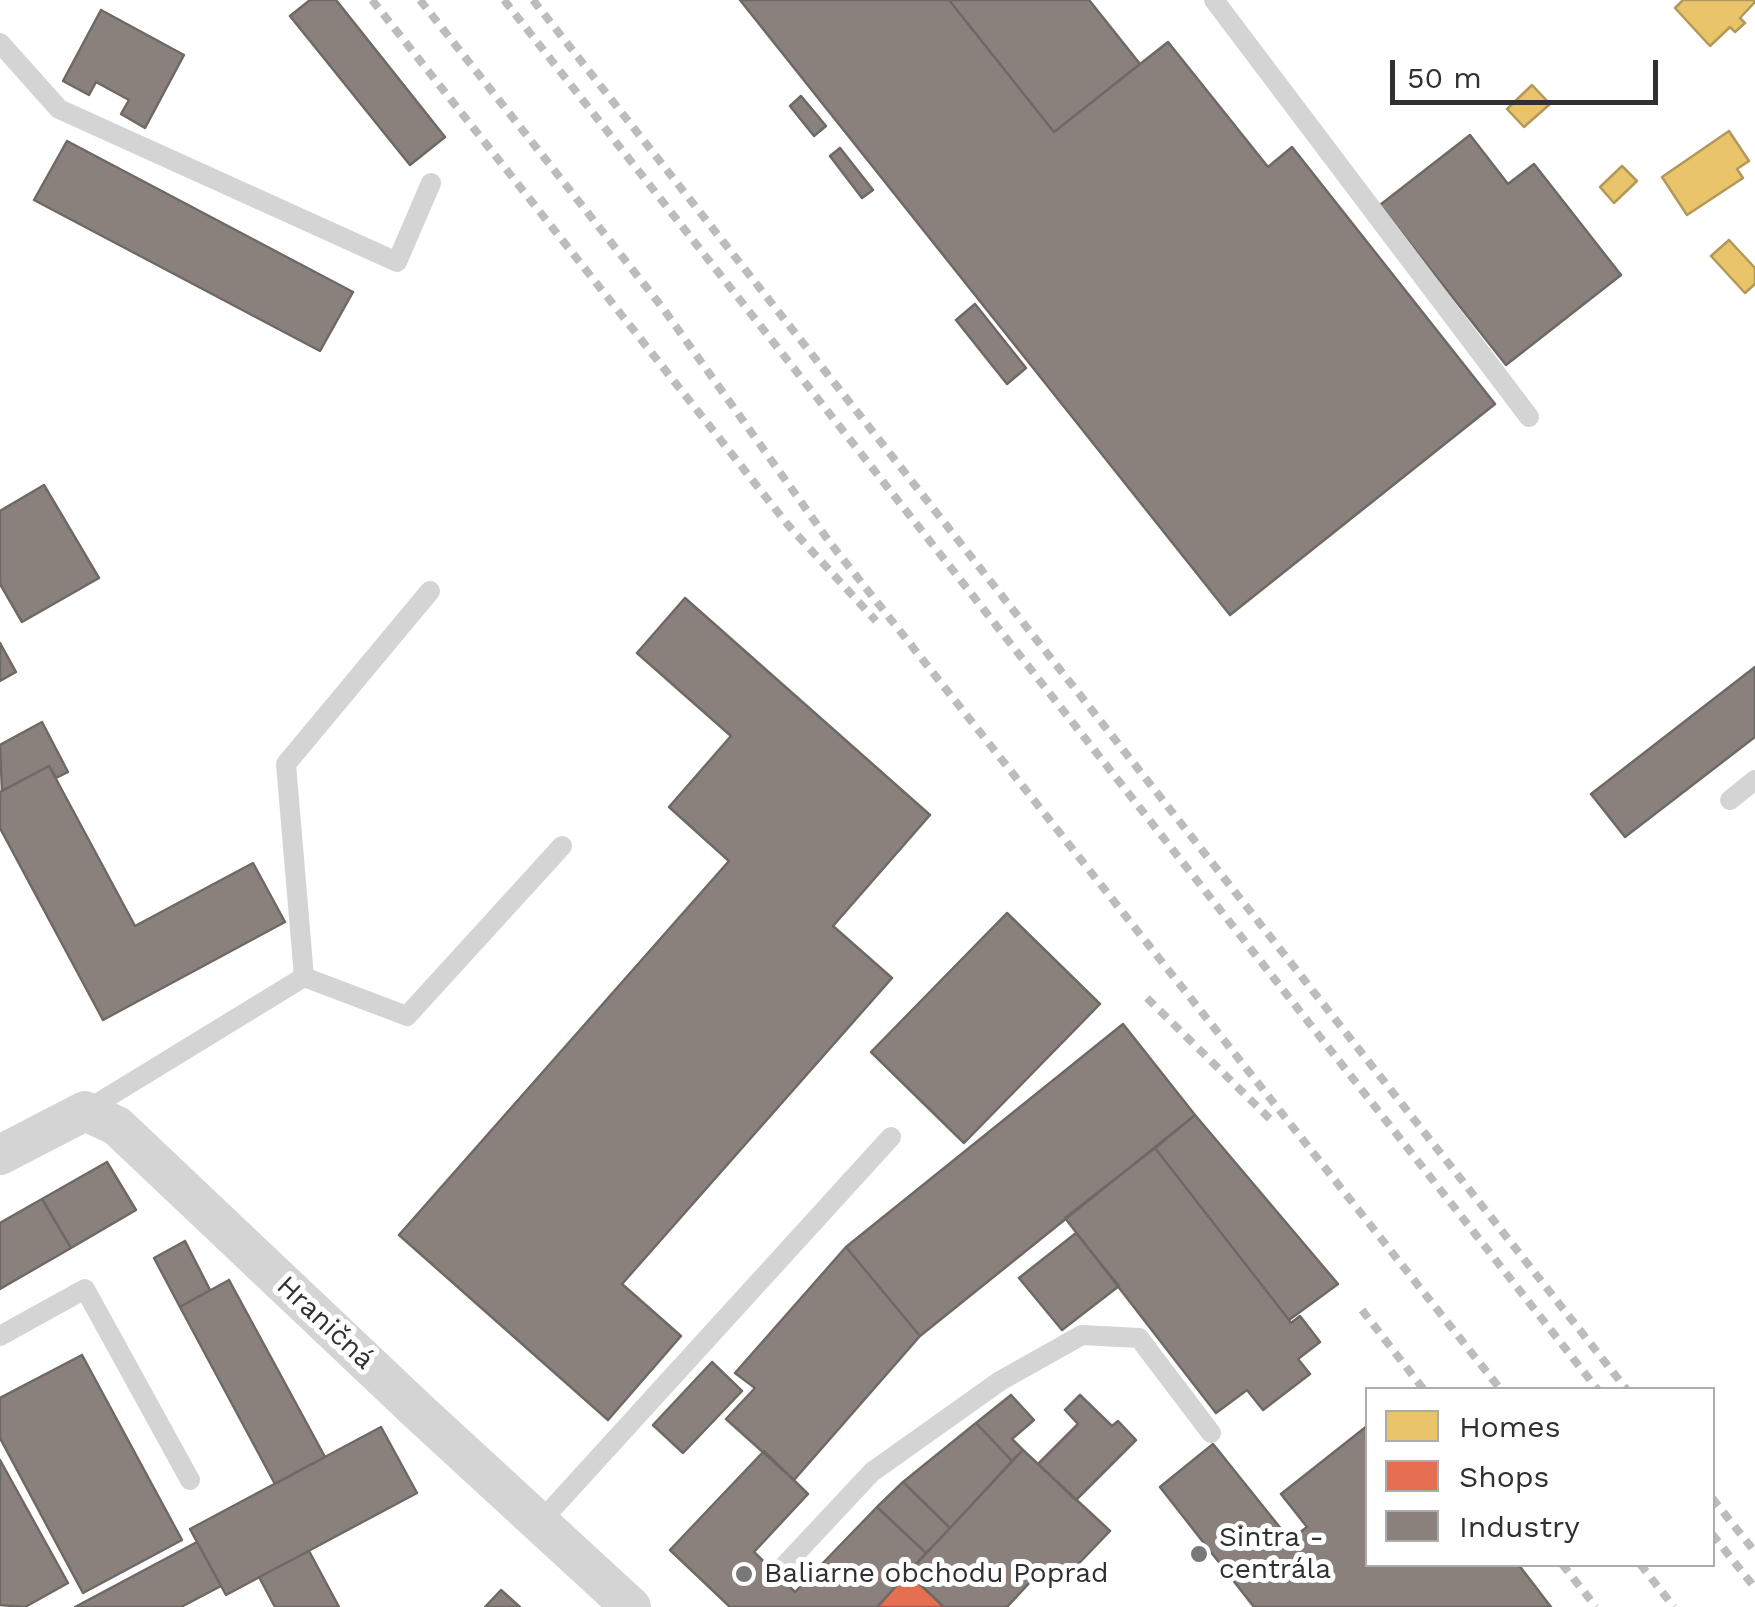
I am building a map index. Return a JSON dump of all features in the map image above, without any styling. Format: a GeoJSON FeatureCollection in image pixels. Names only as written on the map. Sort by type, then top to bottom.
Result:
{"type":"FeatureCollection","features":[{"type":"Feature","properties":{"kind":"street"},"geometry":{"type":"LineString","coordinates":[[0,1156],[85,1110]]}},
{"type":"Feature","properties":{"kind":"street","name":"Hraničná"},"geometry":{"type":"LineString","coordinates":[[85,1110],[116,1126],[631,1607]]}},
{"type":"Feature","properties":{"kind":"lane"},"geometry":{"type":"LineString","coordinates":[[1214,0],[1529,417]]}},
{"type":"Feature","properties":{"kind":"lane"},"geometry":{"type":"LineString","coordinates":[[0,43],[59,109],[398,262],[430,183]]}},
{"type":"Feature","properties":{"kind":"lane"},"geometry":{"type":"LineString","coordinates":[[304,977],[286,764],[430,591]]}},
{"type":"Feature","properties":{"kind":"lane"},"geometry":{"type":"LineString","coordinates":[[1730,800],[1755,780]]}},
{"type":"Feature","properties":{"kind":"lane"},"geometry":{"type":"LineString","coordinates":[[304,977],[407,1016],[562,846]]}},
{"type":"Feature","properties":{"kind":"lane"},"geometry":{"type":"LineString","coordinates":[[85,1110],[304,977]]}},
{"type":"Feature","properties":{"kind":"lane"},"geometry":{"type":"LineString","coordinates":[[541,1521],[890,1137]]}},
{"type":"Feature","properties":{"kind":"lane"},"geometry":{"type":"LineString","coordinates":[[0,1336],[85,1289],[190,1480]]}},
{"type":"Feature","properties":{"kind":"lane"},"geometry":{"type":"LineString","coordinates":[[784,1566],[872,1472],[1000,1381],[1082,1335],[1138,1338],[1210,1433]]}},
{"type":"Feature","properties":{"kind":"building: Homes"},"geometry":{"type":"Polygon","coordinates":[[[1683,0],[1755,2],[1740,18],[1745,23],[1735,32],[1730,27],[1710,46],[1675,8],[1683,0]]]}},
{"type":"Feature","properties":{"kind":"building: Homes"},"geometry":{"type":"Polygon","coordinates":[[[1532,85],[1550,104],[1524,127],[1507,109],[1532,85]]]}},
{"type":"Feature","properties":{"kind":"building: Homes"},"geometry":{"type":"Polygon","coordinates":[[[1729,131],[1749,161],[1737,169],[1743,178],[1687,215],[1662,177],[1729,131]]]}},
{"type":"Feature","properties":{"kind":"building: Homes"},"geometry":{"type":"Polygon","coordinates":[[[1622,166],[1637,181],[1614,203],[1600,187],[1622,166]]]}},
{"type":"Feature","properties":{"kind":"building: Homes"},"geometry":{"type":"Polygon","coordinates":[[[1729,240],[1755,268],[1755,284],[1745,293],[1711,256],[1729,240]]]}},
{"type":"Feature","properties":{"kind":"building: Shops"},"geometry":{"type":"Polygon","coordinates":[[[908,1573],[944,1607],[877,1607],[908,1573]]]}},
{"type":"Feature","properties":{"kind":"building: Industry"},"geometry":{"type":"Polygon","coordinates":[[[310,0],[336,0],[445,137],[410,165],[290,16],[310,0]]]}},
{"type":"Feature","properties":{"kind":"building: Industry"},"geometry":{"type":"Polygon","coordinates":[[[740,0],[949,0],[1054,132],[1168,42],[1268,167],[1292,147],[1495,404],[1230,615],[740,0]]]}},
{"type":"Feature","properties":{"kind":"building: Industry"},"geometry":{"type":"Polygon","coordinates":[[[949,0],[1089,0],[1140,64],[1054,132],[949,0]]]}},
{"type":"Feature","properties":{"kind":"building: Industry"},"geometry":{"type":"Polygon","coordinates":[[[101,10],[184,55],[145,128],[121,114],[129,100],[96,82],[89,95],[63,81],[101,10]]]}},
{"type":"Feature","properties":{"kind":"building: Industry"},"geometry":{"type":"Polygon","coordinates":[[[801,96],[826,126],[814,136],[790,106],[801,96]]]}},
{"type":"Feature","properties":{"kind":"building: Industry"},"geometry":{"type":"Polygon","coordinates":[[[1470,135],[1508,184],[1534,164],[1621,275],[1506,365],[1380,205],[1470,135]]]}},
{"type":"Feature","properties":{"kind":"building: Industry"},"geometry":{"type":"Polygon","coordinates":[[[67,141],[353,292],[320,351],[34,200],[67,141]]]}},
{"type":"Feature","properties":{"kind":"building: Industry"},"geometry":{"type":"Polygon","coordinates":[[[840,148],[873,190],[862,198],[830,156],[840,148]]]}},
{"type":"Feature","properties":{"kind":"building: Industry"},"geometry":{"type":"Polygon","coordinates":[[[975,304],[1026,368],[1007,384],[956,320],[975,304]]]}},
{"type":"Feature","properties":{"kind":"building: Industry"},"geometry":{"type":"Polygon","coordinates":[[[44,485],[99,578],[22,622],[0,584],[0,511],[44,485]]]}},
{"type":"Feature","properties":{"kind":"building: Industry"},"geometry":{"type":"Polygon","coordinates":[[[685,598],[930,815],[833,926],[892,978],[622,1284],[681,1336],[608,1420],[399,1235],[729,861],[669,807],[731,736],[637,653],[685,598]]]}},
{"type":"Feature","properties":{"kind":"building: Industry"},"geometry":{"type":"Polygon","coordinates":[[[0,643],[16,672],[0,681],[0,643]]]}},
{"type":"Feature","properties":{"kind":"building: Industry"},"geometry":{"type":"Polygon","coordinates":[[[1755,667],[1755,737],[1625,837],[1591,794],[1755,667]]]}},
{"type":"Feature","properties":{"kind":"building: Industry"},"geometry":{"type":"Polygon","coordinates":[[[42,722],[68,772],[56,778],[49,766],[2,791],[0,745],[42,722]]]}},
{"type":"Feature","properties":{"kind":"building: Industry"},"geometry":{"type":"Polygon","coordinates":[[[49,766],[135,926],[253,863],[285,922],[103,1020],[0,828],[0,792],[49,766]]]}},
{"type":"Feature","properties":{"kind":"building: Industry"},"geometry":{"type":"Polygon","coordinates":[[[1007,913],[1100,1004],[964,1143],[871,1052],[1007,913]]]}},
{"type":"Feature","properties":{"kind":"building: Industry"},"geometry":{"type":"Polygon","coordinates":[[[1123,1024],[1195,1115],[920,1336],[846,1247],[1123,1024]]]}},
{"type":"Feature","properties":{"kind":"building: Industry"},"geometry":{"type":"Polygon","coordinates":[[[1195,1115],[1338,1284],[1289,1320],[1155,1148],[1195,1115]]]}},
{"type":"Feature","properties":{"kind":"building: Industry"},"geometry":{"type":"Polygon","coordinates":[[[1155,1148],[1291,1323],[1300,1316],[1320,1342],[1298,1359],[1310,1374],[1263,1410],[1247,1390],[1216,1413],[1065,1218],[1155,1148]]]}},
{"type":"Feature","properties":{"kind":"building: Industry"},"geometry":{"type":"Polygon","coordinates":[[[107,1162],[136,1210],[71,1248],[42,1199],[107,1162]]]}},
{"type":"Feature","properties":{"kind":"building: Industry"},"geometry":{"type":"Polygon","coordinates":[[[42,1199],[71,1248],[0,1289],[0,1223],[42,1199]]]}},
{"type":"Feature","properties":{"kind":"building: Industry"},"geometry":{"type":"Polygon","coordinates":[[[1076,1233],[1119,1286],[1062,1330],[1019,1278],[1076,1233]]]}},
{"type":"Feature","properties":{"kind":"building: Industry"},"geometry":{"type":"Polygon","coordinates":[[[185,1241],[210,1290],[180,1307],[154,1258],[185,1241]]]}},
{"type":"Feature","properties":{"kind":"building: Industry"},"geometry":{"type":"Polygon","coordinates":[[[846,1247],[920,1336],[794,1480],[726,1419],[755,1388],[735,1373],[846,1247]]]}},
{"type":"Feature","properties":{"kind":"building: Industry"},"geometry":{"type":"Polygon","coordinates":[[[229,1280],[325,1457],[275,1484],[180,1307],[229,1280]]]}},
{"type":"Feature","properties":{"kind":"building: Industry"},"geometry":{"type":"Polygon","coordinates":[[[82,1355],[182,1540],[83,1593],[0,1438],[0,1398],[82,1355]]]}},
{"type":"Feature","properties":{"kind":"building: Industry"},"geometry":{"type":"Polygon","coordinates":[[[712,1362],[742,1391],[683,1453],[653,1425],[712,1362]]]}},
{"type":"Feature","properties":{"kind":"building: Industry"},"geometry":{"type":"Polygon","coordinates":[[[1011,1395],[1034,1420],[1012,1439],[1023,1450],[1012,1461],[976,1423],[1011,1395]]]}},
{"type":"Feature","properties":{"kind":"building: Industry"},"geometry":{"type":"Polygon","coordinates":[[[1080,1395],[1112,1426],[1118,1421],[1136,1440],[1076,1500],[1038,1464],[1078,1424],[1065,1410],[1080,1395]]]}},
{"type":"Feature","properties":{"kind":"building: Industry"},"geometry":{"type":"Polygon","coordinates":[[[976,1423],[1012,1461],[950,1528],[903,1482],[976,1423]]]}},
{"type":"Feature","properties":{"kind":"building: Industry"},"geometry":{"type":"Polygon","coordinates":[[[381,1427],[417,1493],[226,1595],[190,1529],[381,1427]]]}},
{"type":"Feature","properties":{"kind":"building: Industry"},"geometry":{"type":"Polygon","coordinates":[[[1365,1428],[1365,1567],[1520,1567],[1551,1607],[1254,1607],[1160,1487],[1213,1444],[1290,1540],[1307,1527],[1281,1494],[1365,1428]]]}},
{"type":"Feature","properties":{"kind":"building: Industry"},"geometry":{"type":"Polygon","coordinates":[[[1023,1450],[1110,1531],[1060,1583],[1044,1567],[1007,1607],[944,1607],[908,1573],[1023,1450]]]}},
{"type":"Feature","properties":{"kind":"building: Industry"},"geometry":{"type":"Polygon","coordinates":[[[764,1451],[808,1494],[754,1552],[795,1592],[877,1507],[926,1553],[877,1607],[730,1607],[670,1550],[764,1451]]]}},
{"type":"Feature","properties":{"kind":"building: Industry"},"geometry":{"type":"Polygon","coordinates":[[[0,1460],[68,1583],[25,1607],[0,1605],[0,1460]]]}},
{"type":"Feature","properties":{"kind":"building: Industry"},"geometry":{"type":"Polygon","coordinates":[[[903,1482],[950,1528],[926,1553],[877,1507],[903,1482]]]}},
{"type":"Feature","properties":{"kind":"building: Industry"},"geometry":{"type":"Polygon","coordinates":[[[197,1542],[221,1586],[181,1607],[75,1607],[197,1542]]]}},
{"type":"Feature","properties":{"kind":"building: Industry"},"geometry":{"type":"Polygon","coordinates":[[[309,1551],[339,1607],[275,1607],[259,1577],[309,1551]]]}},
{"type":"Feature","properties":{"kind":"building: Industry"},"geometry":{"type":"Polygon","coordinates":[[[501,1590],[520,1607],[485,1607],[501,1590]]]}},
{"type":"Feature","properties":{"kind":"railway"},"geometry":{"type":"LineString","coordinates":[[372,0],[788,525],[876,621]]}},
{"type":"Feature","properties":{"kind":"railway"},"geometry":{"type":"LineString","coordinates":[[420,0],[662,307],[831,544],[1499,1387]]}},
{"type":"Feature","properties":{"kind":"railway"},"geometry":{"type":"LineString","coordinates":[[504,0],[1596,1387]]}},
{"type":"Feature","properties":{"kind":"railway"},"geometry":{"type":"LineString","coordinates":[[533,0],[1625,1387]]}},
{"type":"Feature","properties":{"kind":"railway"},"geometry":{"type":"LineString","coordinates":[[1147,998],[1272,1121]]}},
{"type":"Feature","properties":{"kind":"railway"},"geometry":{"type":"LineString","coordinates":[[1362,1310],[1422,1387]]}},
{"type":"Feature","properties":{"kind":"railway"},"geometry":{"type":"LineString","coordinates":[[1715,1502],[1755,1552]]}},
{"type":"Feature","properties":{"kind":"railway"},"geometry":{"type":"LineString","coordinates":[[1715,1538],[1755,1588]]}},
{"type":"Feature","properties":{"kind":"railway"},"geometry":{"type":"LineString","coordinates":[[1564,1567],[1596,1607]]}},
{"type":"Feature","properties":{"kind":"railway"},"geometry":{"type":"LineString","coordinates":[[1642,1567],[1674,1607]]}},
{"type":"Feature","properties":{"kind":"place","name":"Sintra - centrála"},"geometry":{"type":"Point","coordinates":[1199,1554]}},
{"type":"Feature","properties":{"kind":"place","name":"Baliarne obchodu Poprad"},"geometry":{"type":"Point","coordinates":[744,1574]}}]}
